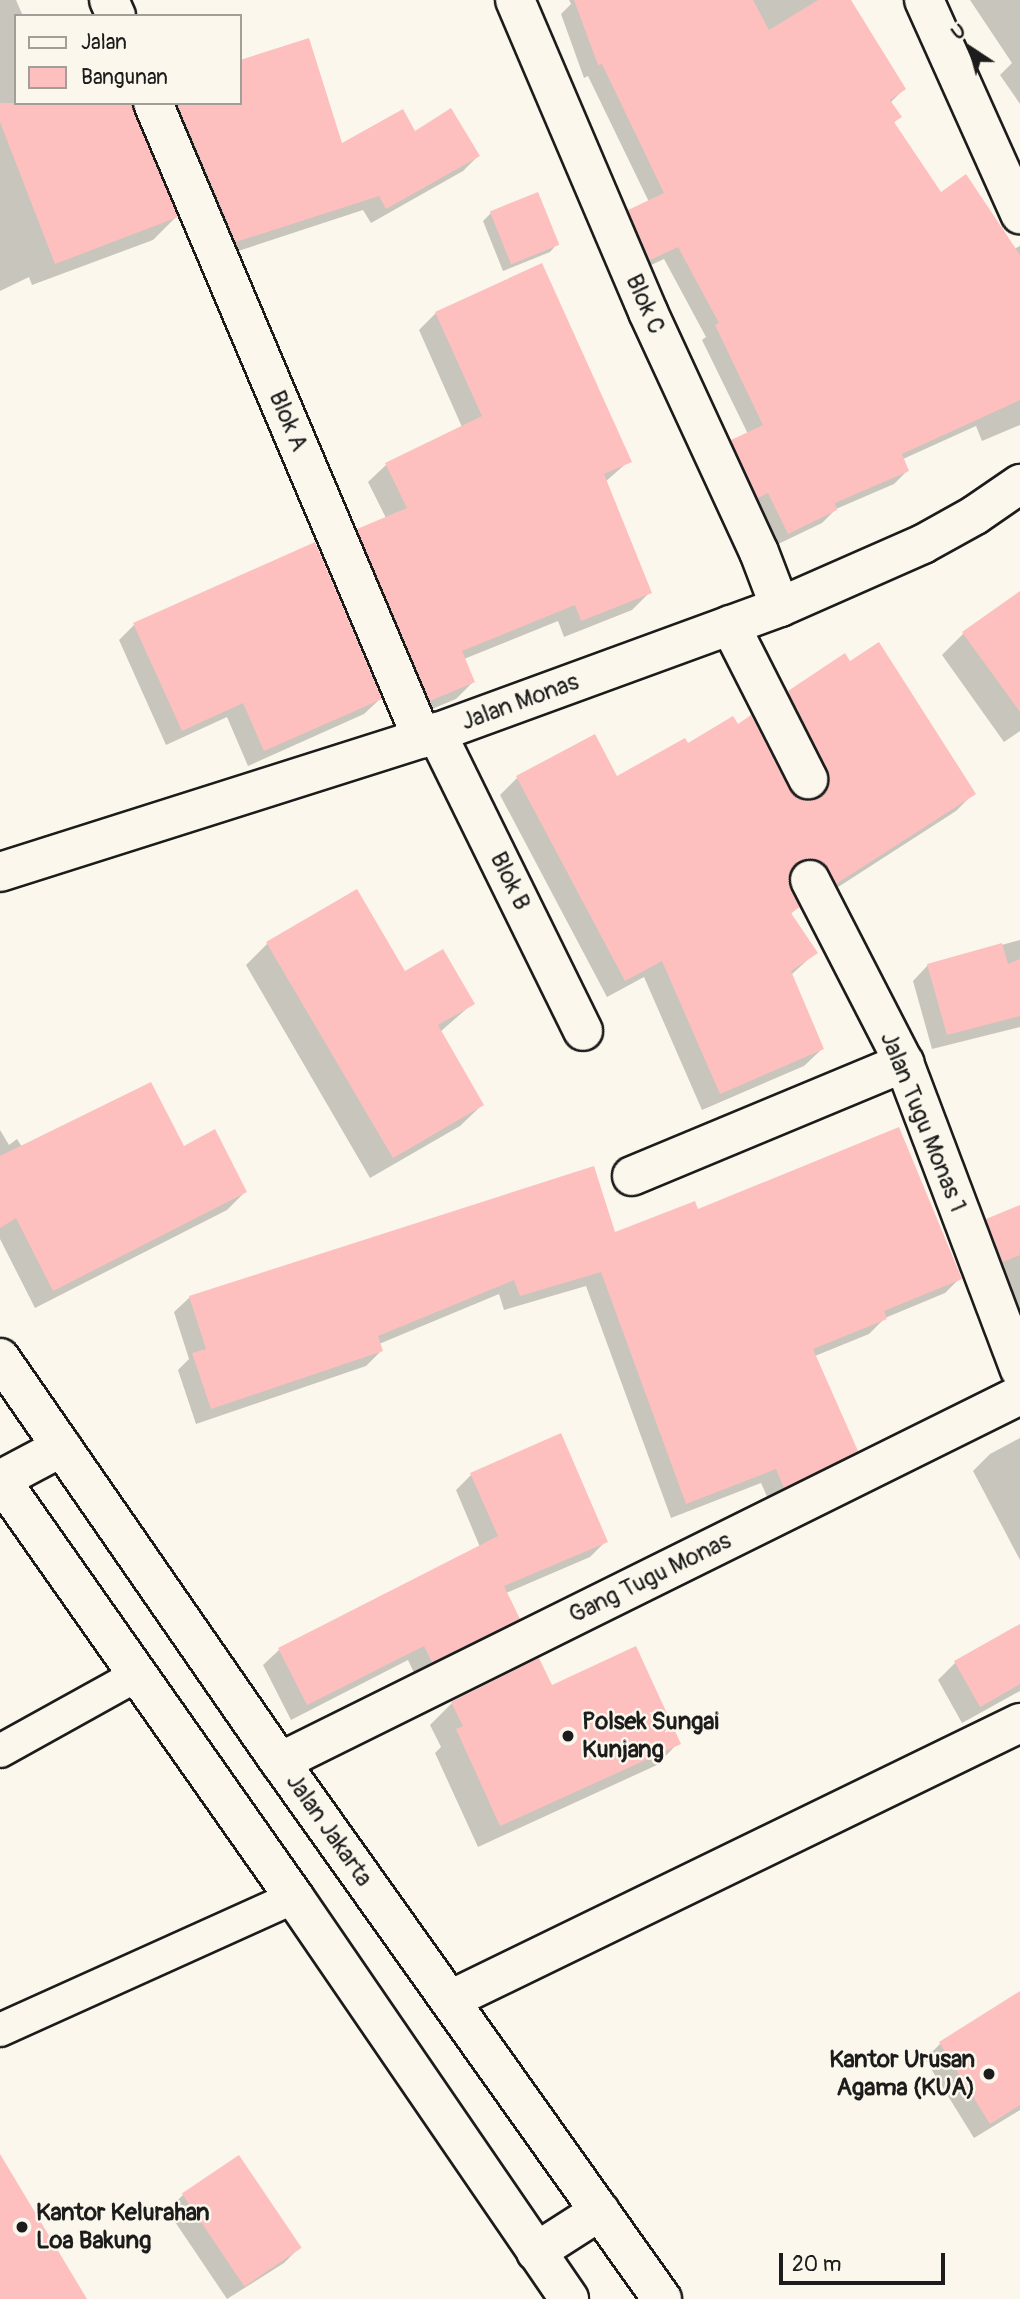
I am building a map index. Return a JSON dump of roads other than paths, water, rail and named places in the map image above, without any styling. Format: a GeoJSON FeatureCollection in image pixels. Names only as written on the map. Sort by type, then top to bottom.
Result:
{"type":"FeatureCollection","features":[{"type":"Feature","properties":{"kind":"street","name":"Blok C"},"geometry":{"type":"LineString","coordinates":[[514,0],[648,312],[759,552],[780,607]]}},
{"type":"Feature","properties":{"kind":"street"},"geometry":{"type":"LineString","coordinates":[[924,0],[1020,214]]}},
{"type":"Feature","properties":{"kind":"street","name":"Blok A"},"geometry":{"type":"LineString","coordinates":[[154,105],[429,735]]}},
{"type":"Feature","properties":{"kind":"street","name":"Jalan Monas"},"geometry":{"type":"LineString","coordinates":[[0,872],[429,735],[780,607],[923,544],[975,515],[1020,484]]}},
{"type":"Feature","properties":{"kind":"street"},"geometry":{"type":"LineString","coordinates":[[730,625],[808,779]]}},
{"type":"Feature","properties":{"kind":"street","name":"Blok B"},"geometry":{"type":"LineString","coordinates":[[429,735],[583,1031]]}},
{"type":"Feature","properties":{"kind":"street","name":"Jalan Tugu Monas 1"},"geometry":{"type":"LineString","coordinates":[[810,880],[904,1063],[1020,1370]]}},
{"type":"Feature","properties":{"kind":"street"},"geometry":{"type":"LineString","coordinates":[[632,1176],[904,1063]]}},
{"type":"Feature","properties":{"kind":"street","name":"Jalan Jakarta"},"geometry":{"type":"LineString","coordinates":[[0,1358],[280,1762],[663,2299]]}},
{"type":"Feature","properties":{"kind":"street","name":"Gang Tugu Monas"},"geometry":{"type":"LineString","coordinates":[[280,1762],[1020,1395]]}},
{"type":"Feature","properties":{"kind":"street"},"geometry":{"type":"LineString","coordinates":[[62,1447],[0,1480],[294,1896],[569,2299]]}},
{"type":"Feature","properties":{"kind":"street"},"geometry":{"type":"LineString","coordinates":[[450,2000],[1020,1723]]}},
{"type":"Feature","properties":{"kind":"street"},"geometry":{"type":"LineString","coordinates":[[537,2252],[600,2211]]}},
{"type":"Feature","properties":{"kind":"lane"},"geometry":{"type":"LineString","coordinates":[[0,1751],[137,1675]]}},
{"type":"Feature","properties":{"kind":"lane"},"geometry":{"type":"LineString","coordinates":[[0,2030],[294,1896]]}},
{"type":"Feature","properties":{"kind":"place","name":"Polsek Sungai Kunjang"},"geometry":{"type":"Point","coordinates":[568,1736]}},
{"type":"Feature","properties":{"kind":"place","name":"Kantor Urusan Agama (KUA)"},"geometry":{"type":"Point","coordinates":[989,2074]}},
{"type":"Feature","properties":{"kind":"place","name":"Kantor Kelurahan Loa Bakung"},"geometry":{"type":"Point","coordinates":[22,2227]}}]}
